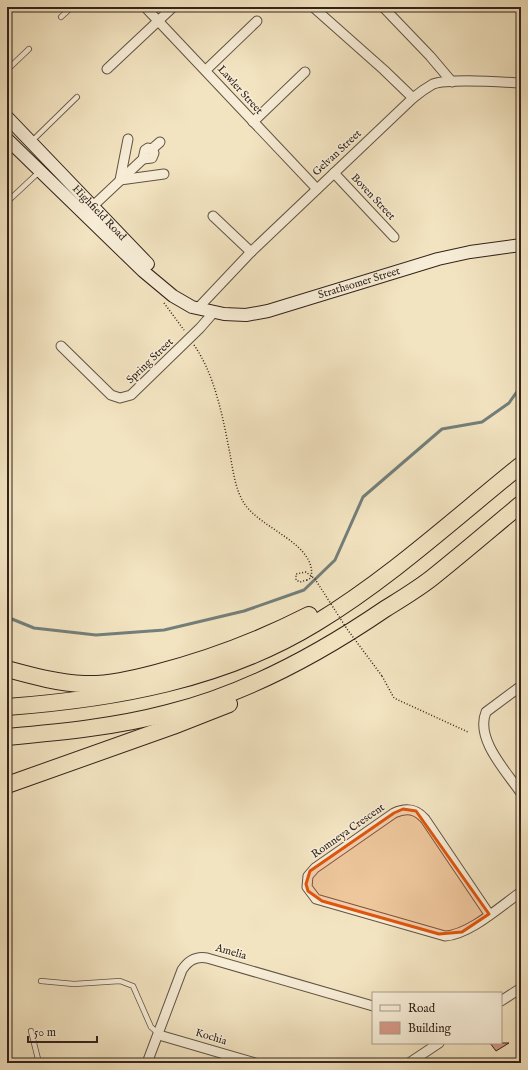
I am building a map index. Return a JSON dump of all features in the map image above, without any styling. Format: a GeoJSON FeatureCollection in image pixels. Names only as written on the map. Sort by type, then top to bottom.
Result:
{"type":"FeatureCollection","features":[{"type":"Feature","properties":{"kind":"highway"},"geometry":{"type":"LineString","coordinates":[[7,707],[86,700],[148,688],[185,679],[277,644],[315,623],[360,594],[416,552],[521,465]]}},
{"type":"Feature","properties":{"kind":"highway"},"geometry":{"type":"LineString","coordinates":[[7,669],[63,682],[86,684],[110,683],[182,667],[227,652],[274,633],[329,603],[354,587],[482,496]]}},
{"type":"Feature","properties":{"kind":"highway"},"geometry":{"type":"LineString","coordinates":[[7,785],[173,726],[273,685],[327,655],[372,624],[432,578],[521,504]]}},
{"type":"Feature","properties":{"kind":"highway"},"geometry":{"type":"LineString","coordinates":[[7,737],[126,723],[170,713],[221,696],[271,676],[327,647],[432,578]]}},
{"type":"Feature","properties":{"kind":"street","name":"Lawler Street"},"geometry":{"type":"LineString","coordinates":[[145,7],[317,189]]}},
{"type":"Feature","properties":{"kind":"street"},"geometry":{"type":"LineString","coordinates":[[107,69],[173,7]]}},
{"type":"Feature","properties":{"kind":"street"},"geometry":{"type":"LineString","coordinates":[[313,7],[384,70],[412,98]]}},
{"type":"Feature","properties":{"kind":"street"},"geometry":{"type":"LineString","coordinates":[[383,7],[430,56],[452,82]]}},
{"type":"Feature","properties":{"kind":"street"},"geometry":{"type":"LineString","coordinates":[[206,70],[257,21]]}},
{"type":"Feature","properties":{"kind":"street"},"geometry":{"type":"LineString","coordinates":[[253,122],[305,72]]}},
{"type":"Feature","properties":{"kind":"street","name":"Gelvan Street"},"geometry":{"type":"LineString","coordinates":[[195,306],[412,98],[433,84],[452,82],[521,83]]}},
{"type":"Feature","properties":{"kind":"street","name":"Highfield Road"},"geometry":{"type":"LineString","coordinates":[[7,117],[165,282],[195,306]]}},
{"type":"Feature","properties":{"kind":"street","name":"Highfield Road"},"geometry":{"type":"LineString","coordinates":[[7,139],[161,287],[195,306]]}},
{"type":"Feature","properties":{"kind":"street"},"geometry":{"type":"LineString","coordinates":[[120,180],[128,139]]}},
{"type":"Feature","properties":{"kind":"street"},"geometry":{"type":"LineString","coordinates":[[93,206],[143,160],[152,158],[154,153],[152,149],[160,142]]}},
{"type":"Feature","properties":{"kind":"street","name":"Boven Street"},"geometry":{"type":"LineString","coordinates":[[334,173],[394,237]]}},
{"type":"Feature","properties":{"kind":"street"},"geometry":{"type":"LineString","coordinates":[[120,180],[164,174]]}},
{"type":"Feature","properties":{"kind":"street"},"geometry":{"type":"LineString","coordinates":[[213,216],[251,252]]}},
{"type":"Feature","properties":{"kind":"street","name":"Strathsomer Street"},"geometry":{"type":"LineString","coordinates":[[195,306],[214,312],[246,315],[268,312],[438,259],[470,252],[521,245]]}},
{"type":"Feature","properties":{"kind":"street","name":"Spring Street"},"geometry":{"type":"LineString","coordinates":[[61,346],[111,395],[120,398],[131,395],[190,339],[214,312]]}},
{"type":"Feature","properties":{"kind":"street"},"geometry":{"type":"LineString","coordinates":[[521,686],[490,707],[483,719],[486,740],[521,793]]}},
{"type":"Feature","properties":{"kind":"street","name":"Romneya Crescent"},"geometry":{"type":"LineString","coordinates":[[489,914],[425,819],[416,811],[410,809],[394,813],[315,868],[308,876],[307,887],[316,899],[439,934],[451,935],[462,932],[489,914],[521,892]]}},
{"type":"Feature","properties":{"kind":"street","name":"Amelia"},"geometry":{"type":"LineString","coordinates":[[147,1063],[159,1035],[182,970],[188,962],[201,957],[372,1006]]}},
{"type":"Feature","properties":{"kind":"street"},"geometry":{"type":"LineString","coordinates":[[502,1000],[521,988]]}},
{"type":"Feature","properties":{"kind":"street","name":"Kochia"},"geometry":{"type":"LineString","coordinates":[[159,1035],[255,1063]]}},
{"type":"Feature","properties":{"kind":"street"},"geometry":{"type":"LineString","coordinates":[[409,1063],[437,1044]]}},
{"type":"Feature","properties":{"kind":"lane"},"geometry":{"type":"LineString","coordinates":[[61,17],[72,7]]}},
{"type":"Feature","properties":{"kind":"lane"},"geometry":{"type":"LineString","coordinates":[[7,70],[29,49]]}},
{"type":"Feature","properties":{"kind":"lane"},"geometry":{"type":"LineString","coordinates":[[31,142],[77,97]]}},
{"type":"Feature","properties":{"kind":"lane"},"geometry":{"type":"LineString","coordinates":[[7,202],[41,171]]}},
{"type":"Feature","properties":{"kind":"lane"},"geometry":{"type":"LineString","coordinates":[[41,981],[74,984],[120,981],[126,982],[133,986],[150,1027],[159,1035]]}},
{"type":"Feature","properties":{"kind":"lane"},"geometry":{"type":"LineString","coordinates":[[30,1031],[39,1063]]}},
{"type":"Feature","properties":{"kind":"path"},"geometry":{"type":"LineString","coordinates":[[161,299],[200,353],[211,380],[224,426],[238,489],[244,504],[257,518],[304,552],[313,570],[311,578],[300,582],[296,580],[296,574],[306,572],[315,579],[347,629],[382,676],[394,698],[468,732]]}},
{"type":"Feature","properties":{"kind":"highlighted area"},"geometry":{"type":"Polygon","coordinates":[[[403,809],[416,811],[489,914],[462,932],[439,934],[322,901],[308,891],[306,884],[310,871],[394,813],[403,809]]]}},
{"type":"Feature","properties":{"kind":"building"},"geometry":{"type":"Polygon","coordinates":[[[509,1043],[496,1051],[491,1044],[509,1043]]]}},
{"type":"Feature","properties":{"kind":"waterway"},"geometry":{"type":"LineString","coordinates":[[7,617],[34,628],[96,635],[164,630],[244,611],[304,590],[335,560],[363,497],[442,429],[482,422],[509,403],[521,386]]}}]}
